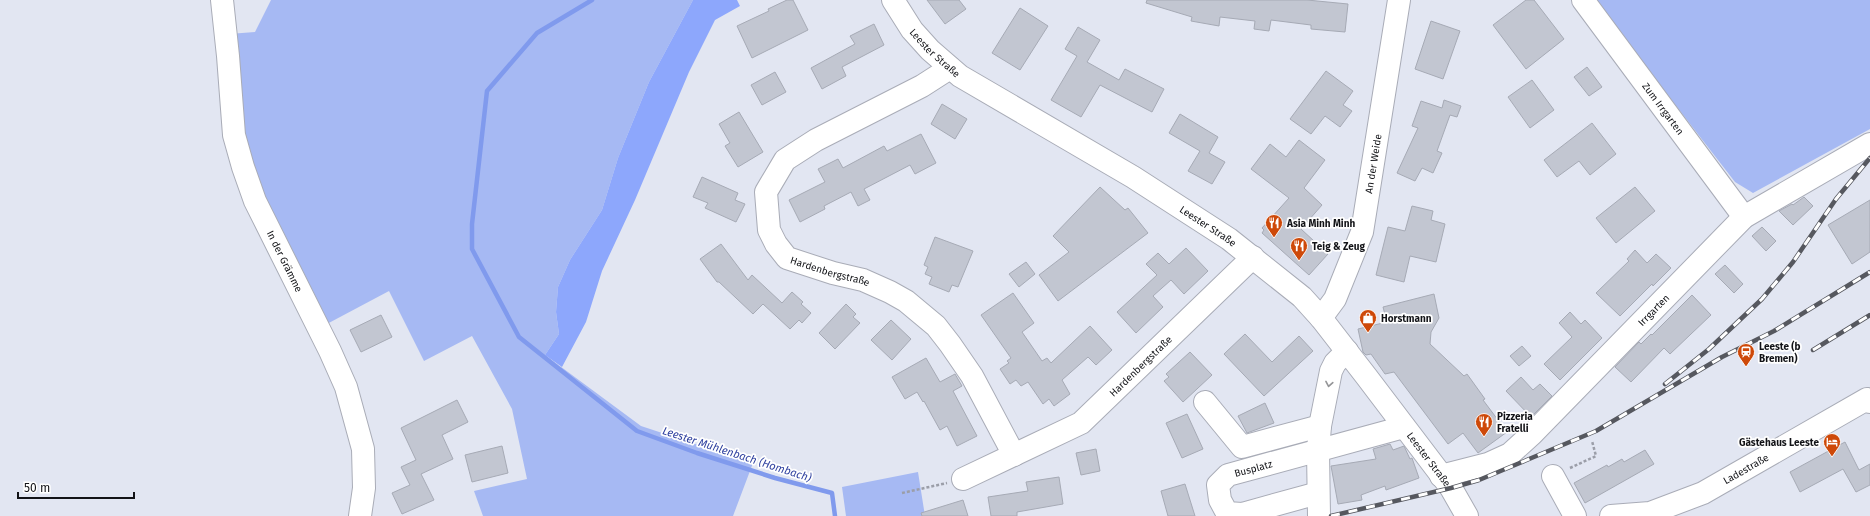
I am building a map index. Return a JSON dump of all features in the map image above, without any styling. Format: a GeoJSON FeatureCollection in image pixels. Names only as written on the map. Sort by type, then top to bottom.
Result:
{"type":"FeatureCollection","features":[{"type":"Feature","properties":{"kind":"street","name":"In der Grämme"},"geometry":{"type":"LineString","coordinates":[[222,0],[234,135],[255,201],[330,351],[346,387],[363,449],[364,488],[360,516]]}},
{"type":"Feature","properties":{"kind":"street","name":"Leester Straße"},"geometry":{"type":"LineString","coordinates":[[893,0],[912,30],[930,50],[960,76],[1133,177],[1229,239],[1302,298],[1321,318],[1347,351],[1441,476],[1467,516]]}},
{"type":"Feature","properties":{"kind":"street","name":"An der Weide"},"geometry":{"type":"LineString","coordinates":[[1321,318],[1334,299],[1362,232],[1399,0]]}},
{"type":"Feature","properties":{"kind":"street","name":"Zum Irrgarten"},"geometry":{"type":"LineString","coordinates":[[1583,0],[1744,217]]}},
{"type":"Feature","properties":{"kind":"street","name":"Hardenbergstraße"},"geometry":{"type":"LineString","coordinates":[[950,68],[922,86],[816,140],[785,160],[766,192],[770,230],[776,244],[787,258],[833,273],[863,280],[890,292],[921,313],[936,326],[972,376],[1014,455]]}},
{"type":"Feature","properties":{"kind":"street","name":"Irrgarten"},"geometry":{"type":"LineString","coordinates":[[1441,476],[1488,464],[1510,454],[1532,434],[1744,217],[1870,144]]}},
{"type":"Feature","properties":{"kind":"street","name":"Hardenbergstraße"},"geometry":{"type":"LineString","coordinates":[[963,479],[1081,423],[1253,257]]}},
{"type":"Feature","properties":{"kind":"street"},"geometry":{"type":"LineString","coordinates":[[1319,516],[1318,451],[1320,426],[1331,371],[1335,363],[1347,351]]}},
{"type":"Feature","properties":{"kind":"street","name":"Ladestraße"},"geometry":{"type":"LineString","coordinates":[[1612,516],[1650,513],[1703,494],[1869,401]]}},
{"type":"Feature","properties":{"kind":"street"},"geometry":{"type":"LineString","coordinates":[[1205,402],[1242,447],[1320,426]]}},
{"type":"Feature","properties":{"kind":"street","name":"Busplatz"},"geometry":{"type":"LineString","coordinates":[[1318,493],[1242,514],[1227,513],[1220,500],[1218,486],[1228,475],[1404,427]]}},
{"type":"Feature","properties":{"kind":"street"},"geometry":{"type":"LineString","coordinates":[[1553,476],[1575,516]]}},
{"type":"Feature","properties":{"kind":"path"},"geometry":{"type":"LineString","coordinates":[[1553,476],[1596,456],[1592,441]]}},
{"type":"Feature","properties":{"kind":"path"},"geometry":{"type":"LineString","coordinates":[[902,493],[963,479]]}},
{"type":"Feature","properties":{"kind":"shaded area"},"geometry":{"type":"Polygon","coordinates":[[[271,0],[693,0],[649,82],[618,158],[602,210],[570,260],[558,287],[556,312],[559,334],[545,355],[641,426],[753,463],[733,516],[483,516],[474,491],[527,479],[512,409],[472,336],[424,361],[389,291],[325,325],[249,165],[229,34],[255,32],[271,0]]]}},
{"type":"Feature","properties":{"kind":"shaded area"},"geometry":{"type":"Polygon","coordinates":[[[693,0],[737,0],[740,6],[715,20],[689,72],[635,200],[602,271],[586,322],[562,367],[545,355],[559,334],[556,312],[558,287],[570,260],[602,210],[618,158],[649,82],[693,0]]]}},
{"type":"Feature","properties":{"kind":"shaded area"},"geometry":{"type":"Polygon","coordinates":[[[1594,0],[1870,0],[1870,129],[1753,193],[1735,182],[1594,0]]]}},
{"type":"Feature","properties":{"kind":"shaded area"},"geometry":{"type":"Polygon","coordinates":[[[918,472],[925,516],[846,516],[842,487],[918,472]]]}},
{"type":"Feature","properties":{"kind":"building"},"geometry":{"type":"Polygon","coordinates":[[[787,0],[793,0],[808,30],[752,58],[737,26],[769,11],[768,9],[787,0]]]}},
{"type":"Feature","properties":{"kind":"building"},"geometry":{"type":"Polygon","coordinates":[[[927,0],[959,0],[966,9],[945,24],[927,0]]]}},
{"type":"Feature","properties":{"kind":"building"},"geometry":{"type":"Polygon","coordinates":[[[1147,0],[1307,0],[1348,4],[1345,32],[1311,29],[1311,25],[1271,20],[1269,31],[1254,29],[1255,21],[1220,17],[1219,26],[1191,21],[1192,17],[1146,3],[1147,0]]]}},
{"type":"Feature","properties":{"kind":"building"},"geometry":{"type":"Polygon","coordinates":[[[1526,0],[1534,0],[1564,39],[1526,69],[1493,25],[1526,0]]]}},
{"type":"Feature","properties":{"kind":"building"},"geometry":{"type":"Polygon","coordinates":[[[1020,8],[1048,26],[1020,70],[992,53],[1020,8]]]}},
{"type":"Feature","properties":{"kind":"building"},"geometry":{"type":"Polygon","coordinates":[[[1431,21],[1460,31],[1443,79],[1415,69],[1431,21]]]}},
{"type":"Feature","properties":{"kind":"building"},"geometry":{"type":"Polygon","coordinates":[[[874,24],[884,45],[842,67],[846,76],[822,89],[811,68],[855,44],[850,36],[874,24]]]}},
{"type":"Feature","properties":{"kind":"building"},"geometry":{"type":"Polygon","coordinates":[[[1078,27],[1100,40],[1087,62],[1119,80],[1125,69],[1164,89],[1152,112],[1100,85],[1081,117],[1051,100],[1077,56],[1065,49],[1078,27]]]}},
{"type":"Feature","properties":{"kind":"building"},"geometry":{"type":"Polygon","coordinates":[[[1587,67],[1602,87],[1589,96],[1574,77],[1587,67]]]}},
{"type":"Feature","properties":{"kind":"building"},"geometry":{"type":"Polygon","coordinates":[[[1326,71],[1353,91],[1343,105],[1352,111],[1340,127],[1325,116],[1311,134],[1290,119],[1326,71]]]}},
{"type":"Feature","properties":{"kind":"building"},"geometry":{"type":"Polygon","coordinates":[[[775,72],[786,92],[762,105],[751,85],[775,72]]]}},
{"type":"Feature","properties":{"kind":"building"},"geometry":{"type":"Polygon","coordinates":[[[1532,80],[1554,110],[1530,128],[1508,97],[1532,80]]]}},
{"type":"Feature","properties":{"kind":"building"},"geometry":{"type":"Polygon","coordinates":[[[1444,100],[1461,106],[1457,117],[1450,115],[1437,151],[1442,153],[1433,173],[1422,168],[1415,181],[1397,173],[1418,128],[1412,126],[1421,101],[1442,108],[1444,100]]]}},
{"type":"Feature","properties":{"kind":"building"},"geometry":{"type":"Polygon","coordinates":[[[942,104],[967,119],[955,139],[931,124],[942,104]]]}},
{"type":"Feature","properties":{"kind":"building"},"geometry":{"type":"Polygon","coordinates":[[[739,112],[763,152],[738,167],[725,146],[730,143],[719,124],[739,112]]]}},
{"type":"Feature","properties":{"kind":"building"},"geometry":{"type":"Polygon","coordinates":[[[1180,114],[1218,137],[1209,153],[1225,162],[1212,184],[1188,171],[1200,151],[1169,133],[1180,114]]]}},
{"type":"Feature","properties":{"kind":"building"},"geometry":{"type":"Polygon","coordinates":[[[1592,123],[1616,154],[1590,175],[1579,161],[1557,177],[1544,160],[1592,123]]]}},
{"type":"Feature","properties":{"kind":"building"},"geometry":{"type":"Polygon","coordinates":[[[921,134],[936,163],[915,174],[910,165],[864,189],[870,200],[858,206],[851,192],[824,206],[825,209],[800,222],[789,200],[825,182],[818,169],[838,159],[843,168],[884,146],[887,151],[921,134]]]}},
{"type":"Feature","properties":{"kind":"building"},"geometry":{"type":"Polygon","coordinates":[[[1299,140],[1325,160],[1304,188],[1322,205],[1301,229],[1328,254],[1309,275],[1262,233],[1264,230],[1262,228],[1289,198],[1251,169],[1270,144],[1286,157],[1299,140]]]}},
{"type":"Feature","properties":{"kind":"building"},"geometry":{"type":"Polygon","coordinates":[[[702,177],[738,193],[735,200],[745,204],[736,222],[705,208],[708,203],[693,197],[702,177]]]}},
{"type":"Feature","properties":{"kind":"building"},"geometry":{"type":"Polygon","coordinates":[[[1100,187],[1125,210],[1128,208],[1148,233],[1058,301],[1039,275],[1069,252],[1053,236],[1100,187]]]}},
{"type":"Feature","properties":{"kind":"building"},"geometry":{"type":"Polygon","coordinates":[[[1635,187],[1655,211],[1616,243],[1596,218],[1635,187]]]}},
{"type":"Feature","properties":{"kind":"building"},"geometry":{"type":"Polygon","coordinates":[[[1804,197],[1813,206],[1793,225],[1779,211],[1792,204],[1793,205],[1804,197]]]}},
{"type":"Feature","properties":{"kind":"building"},"geometry":{"type":"Polygon","coordinates":[[[1870,200],[1870,252],[1852,264],[1828,225],[1870,200]]]}},
{"type":"Feature","properties":{"kind":"building"},"geometry":{"type":"Polygon","coordinates":[[[1412,206],[1433,211],[1431,220],[1445,224],[1436,262],[1410,256],[1404,282],[1376,275],[1388,227],[1405,231],[1412,206]]]}},
{"type":"Feature","properties":{"kind":"building"},"geometry":{"type":"Polygon","coordinates":[[[1762,227],[1776,241],[1766,251],[1752,236],[1762,227]]]}},
{"type":"Feature","properties":{"kind":"building"},"geometry":{"type":"Polygon","coordinates":[[[935,237],[973,251],[958,287],[952,285],[949,292],[929,284],[932,277],[925,274],[928,267],[924,265],[935,237]]]}},
{"type":"Feature","properties":{"kind":"building"},"geometry":{"type":"Polygon","coordinates":[[[721,244],[748,280],[752,275],[782,303],[792,292],[803,302],[801,304],[811,313],[802,323],[799,320],[790,329],[763,304],[753,314],[719,282],[717,282],[700,259],[721,244]]]}},
{"type":"Feature","properties":{"kind":"building"},"geometry":{"type":"Polygon","coordinates":[[[1186,248],[1208,271],[1184,294],[1171,280],[1153,296],[1163,307],[1136,333],[1117,312],[1157,275],[1146,264],[1158,253],[1169,264],[1186,248]]]}},
{"type":"Feature","properties":{"kind":"building"},"geometry":{"type":"Polygon","coordinates":[[[1635,250],[1647,263],[1656,254],[1671,268],[1653,286],[1652,284],[1620,316],[1596,293],[1629,261],[1627,259],[1635,250]]]}},
{"type":"Feature","properties":{"kind":"building"},"geometry":{"type":"Polygon","coordinates":[[[1026,262],[1035,274],[1019,287],[1009,274],[1026,262]]]}},
{"type":"Feature","properties":{"kind":"building"},"geometry":{"type":"Polygon","coordinates":[[[1725,265],[1743,284],[1734,293],[1715,274],[1725,265]]]}},
{"type":"Feature","properties":{"kind":"building"},"geometry":{"type":"Polygon","coordinates":[[[1013,293],[1034,323],[1022,332],[1042,361],[1047,358],[1051,363],[1090,326],[1112,350],[1096,365],[1088,357],[1062,380],[1070,394],[1054,406],[1049,399],[1043,404],[1028,382],[1021,386],[1016,380],[1010,384],[1000,369],[1009,363],[1007,361],[1011,358],[981,315],[1013,293]]]}},
{"type":"Feature","properties":{"kind":"building"},"geometry":{"type":"Polygon","coordinates":[[[1434,294],[1439,318],[1431,332],[1430,344],[1464,376],[1467,374],[1485,399],[1483,400],[1507,432],[1478,453],[1463,433],[1448,444],[1394,372],[1385,374],[1371,354],[1366,355],[1363,352],[1358,329],[1387,322],[1383,307],[1434,294]]]}},
{"type":"Feature","properties":{"kind":"building"},"geometry":{"type":"Polygon","coordinates":[[[1692,295],[1711,315],[1670,354],[1664,348],[1631,382],[1615,367],[1639,342],[1641,344],[1651,334],[1652,335],[1692,295]]]}},
{"type":"Feature","properties":{"kind":"building"},"geometry":{"type":"Polygon","coordinates":[[[846,304],[856,314],[853,317],[860,323],[835,349],[819,333],[846,304]]]}},
{"type":"Feature","properties":{"kind":"building"},"geometry":{"type":"Polygon","coordinates":[[[1570,312],[1581,324],[1585,320],[1602,338],[1560,380],[1544,364],[1572,337],[1559,323],[1570,312]]]}},
{"type":"Feature","properties":{"kind":"building"},"geometry":{"type":"Polygon","coordinates":[[[381,315],[392,337],[361,352],[350,330],[381,315]]]}},
{"type":"Feature","properties":{"kind":"building"},"geometry":{"type":"Polygon","coordinates":[[[891,320],[911,339],[892,360],[871,340],[891,320]]]}},
{"type":"Feature","properties":{"kind":"building"},"geometry":{"type":"Polygon","coordinates":[[[1245,334],[1272,362],[1299,336],[1313,351],[1264,396],[1224,354],[1245,334]]]}},
{"type":"Feature","properties":{"kind":"building"},"geometry":{"type":"Polygon","coordinates":[[[1522,346],[1531,356],[1519,366],[1510,356],[1522,346]]]}},
{"type":"Feature","properties":{"kind":"building"},"geometry":{"type":"Polygon","coordinates":[[[1190,352],[1212,375],[1183,402],[1164,381],[1169,377],[1166,374],[1190,352]]]}},
{"type":"Feature","properties":{"kind":"building"},"geometry":{"type":"Polygon","coordinates":[[[926,358],[940,382],[955,374],[962,386],[953,391],[977,436],[957,446],[947,426],[940,430],[924,401],[923,402],[917,392],[905,399],[892,377],[926,358]]]}},
{"type":"Feature","properties":{"kind":"building"},"geometry":{"type":"Polygon","coordinates":[[[1521,377],[1533,390],[1540,384],[1552,396],[1531,417],[1506,391],[1521,377]]]}},
{"type":"Feature","properties":{"kind":"building"},"geometry":{"type":"Polygon","coordinates":[[[457,400],[468,422],[442,435],[453,459],[421,474],[434,500],[402,514],[392,493],[410,485],[401,467],[416,460],[401,428],[457,400]]]}},
{"type":"Feature","properties":{"kind":"building"},"geometry":{"type":"Polygon","coordinates":[[[1265,403],[1274,423],[1247,433],[1238,416],[1265,403]]]}},
{"type":"Feature","properties":{"kind":"building"},"geometry":{"type":"Polygon","coordinates":[[[1187,414],[1203,449],[1182,458],[1166,423],[1187,414]]]}},
{"type":"Feature","properties":{"kind":"building"},"geometry":{"type":"Polygon","coordinates":[[[1845,442],[1859,470],[1870,464],[1870,485],[1856,492],[1843,469],[1800,492],[1790,472],[1845,442]]]}},
{"type":"Feature","properties":{"kind":"building"},"geometry":{"type":"Polygon","coordinates":[[[1390,444],[1393,450],[1404,446],[1410,459],[1412,458],[1419,478],[1386,490],[1385,486],[1361,495],[1362,500],[1338,504],[1331,466],[1376,459],[1373,449],[1390,444]]]}},
{"type":"Feature","properties":{"kind":"building"},"geometry":{"type":"Polygon","coordinates":[[[502,446],[508,473],[472,482],[465,455],[502,446]]]}},
{"type":"Feature","properties":{"kind":"building"},"geometry":{"type":"Polygon","coordinates":[[[1096,449],[1100,471],[1081,475],[1076,453],[1096,449]]]}},
{"type":"Feature","properties":{"kind":"building"},"geometry":{"type":"Polygon","coordinates":[[[1645,450],[1654,464],[1585,503],[1574,483],[1607,465],[1608,467],[1622,459],[1624,462],[1645,450]]]}},
{"type":"Feature","properties":{"kind":"building"},"geometry":{"type":"Polygon","coordinates":[[[1059,477],[1063,504],[1017,512],[1017,516],[991,516],[988,497],[1028,491],[1026,482],[1059,477]]]}},
{"type":"Feature","properties":{"kind":"building"},"geometry":{"type":"Polygon","coordinates":[[[1185,484],[1195,516],[1168,516],[1161,491],[1185,484]]]}},
{"type":"Feature","properties":{"kind":"building"},"geometry":{"type":"Polygon","coordinates":[[[963,500],[968,516],[922,516],[921,513],[963,500]]]}},
{"type":"Feature","properties":{"kind":"waterway","name":"Leester Mühlenbach (Hombach)"},"geometry":{"type":"LineString","coordinates":[[592,0],[537,33],[487,91],[472,224],[472,249],[519,337],[637,431],[697,453],[775,478],[832,493],[835,516]]}},
{"type":"Feature","properties":{"kind":"railway"},"geometry":{"type":"LineString","coordinates":[[1665,384],[1709,349],[1762,299],[1793,262],[1836,199],[1870,158]]}},
{"type":"Feature","properties":{"kind":"railway"},"geometry":{"type":"LineString","coordinates":[[1331,516],[1479,480],[1596,431],[1722,357],[1774,331],[1870,272]]}},
{"type":"Feature","properties":{"kind":"railway"},"geometry":{"type":"LineString","coordinates":[[1813,350],[1870,315]]}},
{"type":"Feature","properties":{"kind":"place","name":"Asia Minh Minh"},"geometry":{"type":"Point","coordinates":[1274,238]}},
{"type":"Feature","properties":{"kind":"place","name":"Teig & Zeug"},"geometry":{"type":"Point","coordinates":[1299,261]}},
{"type":"Feature","properties":{"kind":"place","name":"Horstmann"},"geometry":{"type":"Point","coordinates":[1368,333]}},
{"type":"Feature","properties":{"kind":"place","name":"Leeste (b Bremen)"},"geometry":{"type":"Point","coordinates":[1746,367]}},
{"type":"Feature","properties":{"kind":"place","name":"Pizzeria Fratelli"},"geometry":{"type":"Point","coordinates":[1484,437]}},
{"type":"Feature","properties":{"kind":"place","name":"Gästehaus Leeste"},"geometry":{"type":"Point","coordinates":[1832,457]}}]}
